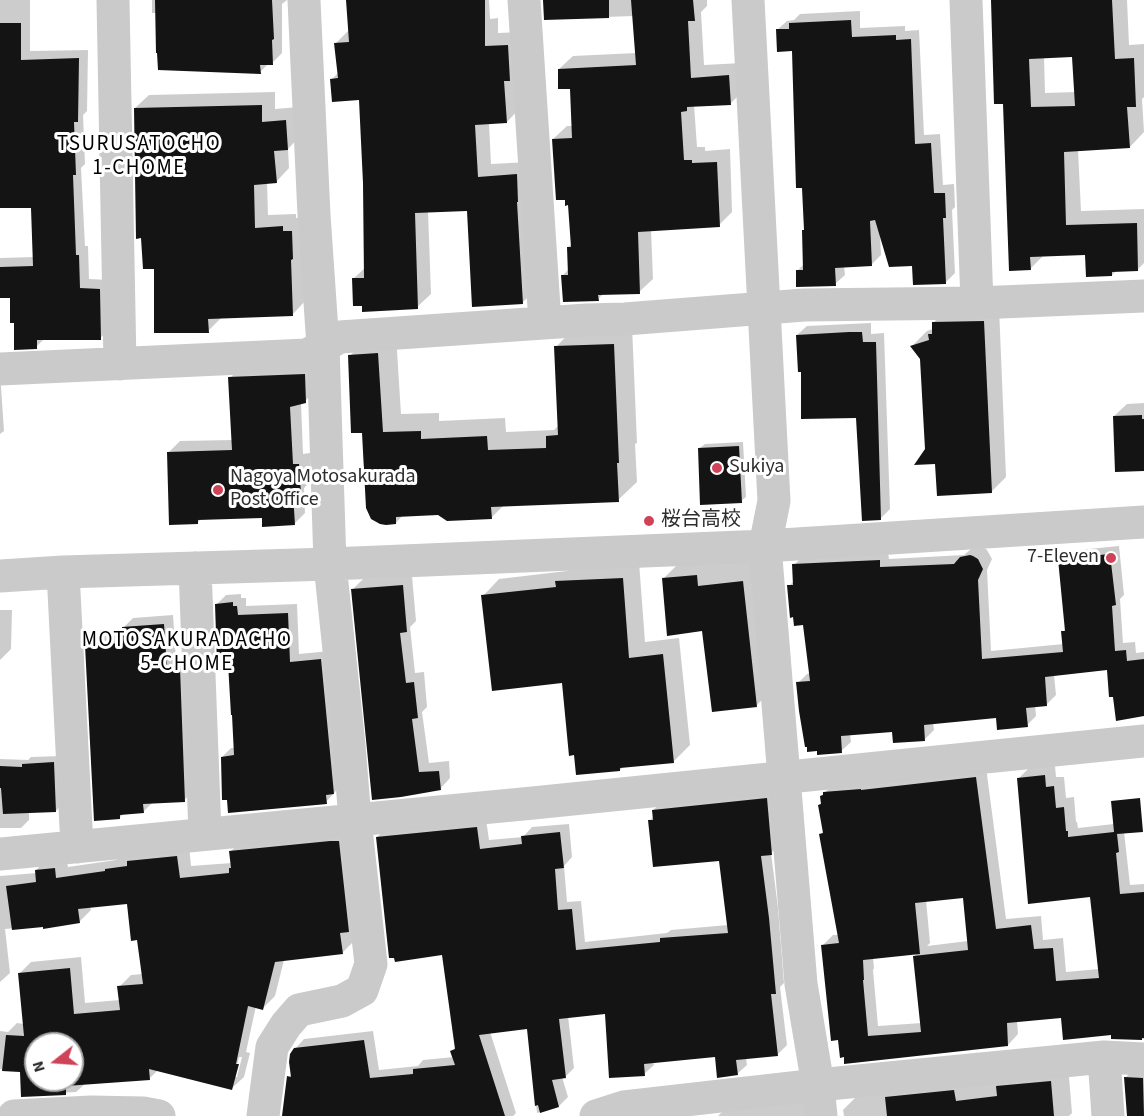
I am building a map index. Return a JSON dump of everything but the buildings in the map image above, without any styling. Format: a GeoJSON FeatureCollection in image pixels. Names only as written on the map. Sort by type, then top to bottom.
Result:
{"type":"FeatureCollection","features":[{"type":"Feature","properties":{"kind":"street"},"geometry":{"type":"LineString","coordinates":[[113,0],[120,364]]}},
{"type":"Feature","properties":{"kind":"street"},"geometry":{"type":"LineString","coordinates":[[263,1116],[272,1047],[286,1025],[299,1010],[342,1001],[362,990],[372,964],[355,820],[330,564],[323,346],[314,215],[304,0]]}},
{"type":"Feature","properties":{"kind":"street"},"geometry":{"type":"LineString","coordinates":[[524,0],[545,323]]}},
{"type":"Feature","properties":{"kind":"street"},"geometry":{"type":"LineString","coordinates":[[748,0],[774,501],[765,546],[801,984],[820,1101]]}},
{"type":"Feature","properties":{"kind":"street"},"geometry":{"type":"LineString","coordinates":[[966,0],[977,303]]}},
{"type":"Feature","properties":{"kind":"street"},"geometry":{"type":"LineString","coordinates":[[0,369],[307,355],[340,338],[545,323],[625,320],[804,305],[977,303],[1144,296]]}},
{"type":"Feature","properties":{"kind":"street"},"geometry":{"type":"LineString","coordinates":[[0,576],[765,546],[1144,522]]}},
{"type":"Feature","properties":{"kind":"street"},"geometry":{"type":"LineString","coordinates":[[195,568],[205,834]]}},
{"type":"Feature","properties":{"kind":"street"},"geometry":{"type":"LineString","coordinates":[[63,572],[77,847]]}},
{"type":"Feature","properties":{"kind":"street"},"geometry":{"type":"LineString","coordinates":[[0,854],[1144,741]]}},
{"type":"Feature","properties":{"kind":"street"},"geometry":{"type":"LineString","coordinates":[[1104,1057],[1108,1116]]}},
{"type":"Feature","properties":{"kind":"street"},"geometry":{"type":"LineString","coordinates":[[596,1116],[624,1107],[820,1101],[1104,1057],[1144,1059]]}},
{"type":"Feature","properties":{"kind":"street"},"geometry":{"type":"LineString","coordinates":[[14,1116],[143,1113],[159,1116]]}},
{"type":"Feature","properties":{"kind":"place","name":"Sukiya"},"geometry":{"type":"Point","coordinates":[717,468]}},
{"type":"Feature","properties":{"kind":"place","name":"Nagoya Motosakurada Post Office"},"geometry":{"type":"Point","coordinates":[218,490]}},
{"type":"Feature","properties":{"kind":"place","name":"桜台高校"},"geometry":{"type":"Point","coordinates":[649,521]}},
{"type":"Feature","properties":{"kind":"place","name":"7-Eleven"},"geometry":{"type":"Point","coordinates":[1111,558]}},
{"type":"Feature","properties":{"kind":"district","name":"TSURUSATOCHO 1-CHOME"},"geometry":{"type":"Point","coordinates":[139,157]}},
{"type":"Feature","properties":{"kind":"district","name":"MOTOSAKURADACHO 5-CHOME"},"geometry":{"type":"Point","coordinates":[187,653]}}]}
